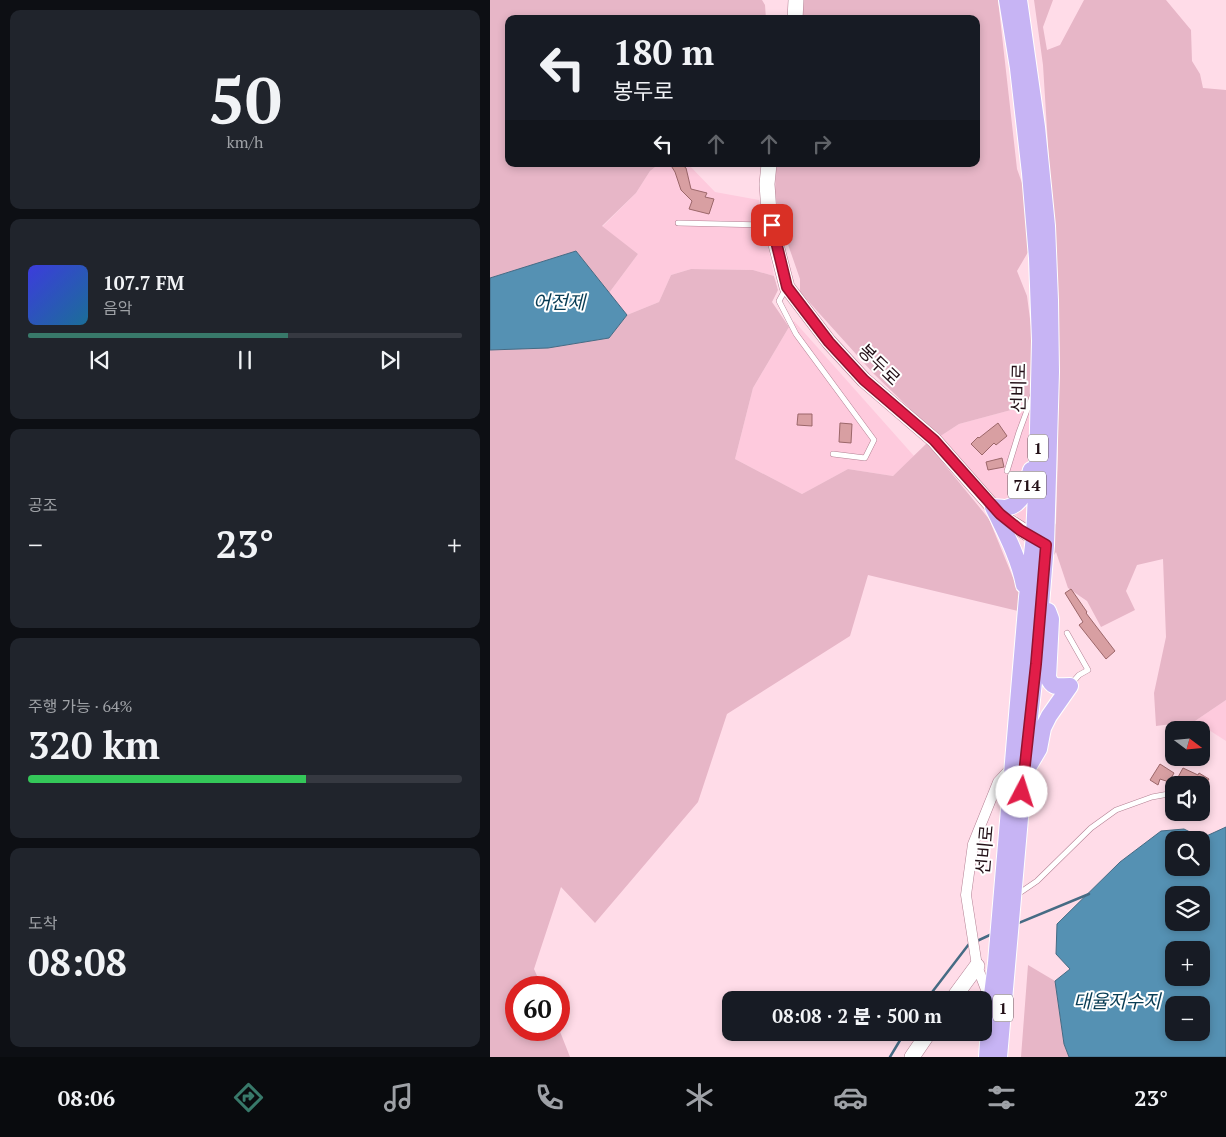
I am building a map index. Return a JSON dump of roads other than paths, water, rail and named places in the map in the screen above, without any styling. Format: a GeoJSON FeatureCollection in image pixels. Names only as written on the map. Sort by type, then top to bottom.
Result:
{"type":"FeatureCollection","features":[{"type":"Feature","properties":{"kind":"main road"},"geometry":{"type":"LineString","coordinates":[[795,15],[796,0]]}},
{"type":"Feature","properties":{"kind":"main road","name":"선비로"},"geometry":{"type":"LineString","coordinates":[[1007,0],[1018,68],[1037,258],[1040,341],[1038,440],[1040,541]]}},
{"type":"Feature","properties":{"kind":"main road","name":"선비로"},"geometry":{"type":"LineString","coordinates":[[1007,897],[1018,771],[1036,664],[1034,595],[1040,541],[1052,372],[1047,235],[1037,127],[1019,0]]}},
{"type":"Feature","properties":{"kind":"main road","name":"봉두로"},"geometry":{"type":"LineString","coordinates":[[769,167],[767,184],[772,225],[787,287],[829,342],[864,380],[934,440],[993,507],[1008,521],[1040,541]]}},
{"type":"Feature","properties":{"kind":"main road","name":"714"},"geometry":{"type":"LineString","coordinates":[[1034,595],[993,507],[1009,508],[1017,503],[1024,494],[1038,440]]}},
{"type":"Feature","properties":{"kind":"main road"},"geometry":{"type":"LineString","coordinates":[[1034,595],[1051,619],[1048,677],[1050,683],[1056,687],[1070,686]]}},
{"type":"Feature","properties":{"kind":"main road"},"geometry":{"type":"LineString","coordinates":[[1018,771],[1039,750],[1043,728],[1070,686]]}},
{"type":"Feature","properties":{"kind":"main road","name":"1"},"geometry":{"type":"LineString","coordinates":[[999,1057],[1002,961],[1007,897]]}},
{"type":"Feature","properties":{"kind":"main road","name":"1"},"geometry":{"type":"LineString","coordinates":[[992,999],[1002,961]]}},
{"type":"Feature","properties":{"kind":"main road"},"geometry":{"type":"LineString","coordinates":[[959,991],[977,966]]}},
{"type":"Feature","properties":{"kind":"main road"},"geometry":{"type":"LineString","coordinates":[[912,1057],[923,1041]]}},
{"type":"Feature","properties":{"kind":"main road","name":"1"},"geometry":{"type":"LineString","coordinates":[[987,1057],[988,1041]]}},
{"type":"Feature","properties":{"kind":"street"},"geometry":{"type":"LineString","coordinates":[[986,991],[977,966],[966,896],[973,844],[998,782],[1018,771]]}},
{"type":"Feature","properties":{"kind":"lane"},"geometry":{"type":"LineString","coordinates":[[678,223],[772,225]]}},
{"type":"Feature","properties":{"kind":"lane"},"geometry":{"type":"LineString","coordinates":[[787,287],[779,301],[796,334],[874,440],[865,458],[833,454]]}},
{"type":"Feature","properties":{"kind":"lane"},"geometry":{"type":"LineString","coordinates":[[1007,470],[1039,377]]}},
{"type":"Feature","properties":{"kind":"lane"},"geometry":{"type":"LineString","coordinates":[[1067,633],[1088,670],[1079,675],[1070,686]]}},
{"type":"Feature","properties":{"kind":"lane"},"geometry":{"type":"LineString","coordinates":[[1007,897],[1036,881],[1091,828],[1116,810],[1152,797],[1165,795]]}},
{"type":"Feature","properties":{"kind":"water","name":"어전제"},"geometry":{"type":"Polygon","coordinates":[[[576,251],[627,315],[609,338],[548,348],[490,350],[490,278],[576,251]]]}},
{"type":"Feature","properties":{"kind":"water","name":"대율저수지"},"geometry":{"type":"Polygon","coordinates":[[[1226,827],[1226,1057],[1069,1057],[1064,1044],[1055,981],[1070,969],[1056,954],[1057,924],[1120,862],[1161,831],[1184,829],[1188,831],[1165,831],[1165,876],[1210,876],[1210,834],[1226,827]]]}},
{"type":"Feature","properties":{"kind":"waterway"},"geometry":{"type":"LineString","coordinates":[[1016,924],[1089,894]]}},
{"type":"Feature","properties":{"kind":"waterway"},"geometry":{"type":"LineString","coordinates":[[977,941],[992,934]]}},
{"type":"Feature","properties":{"kind":"waterway"},"geometry":{"type":"LineString","coordinates":[[933,991],[969,944]]}},
{"type":"Feature","properties":{"kind":"waterway"},"geometry":{"type":"LineString","coordinates":[[890,1057],[900,1041]]}}]}
